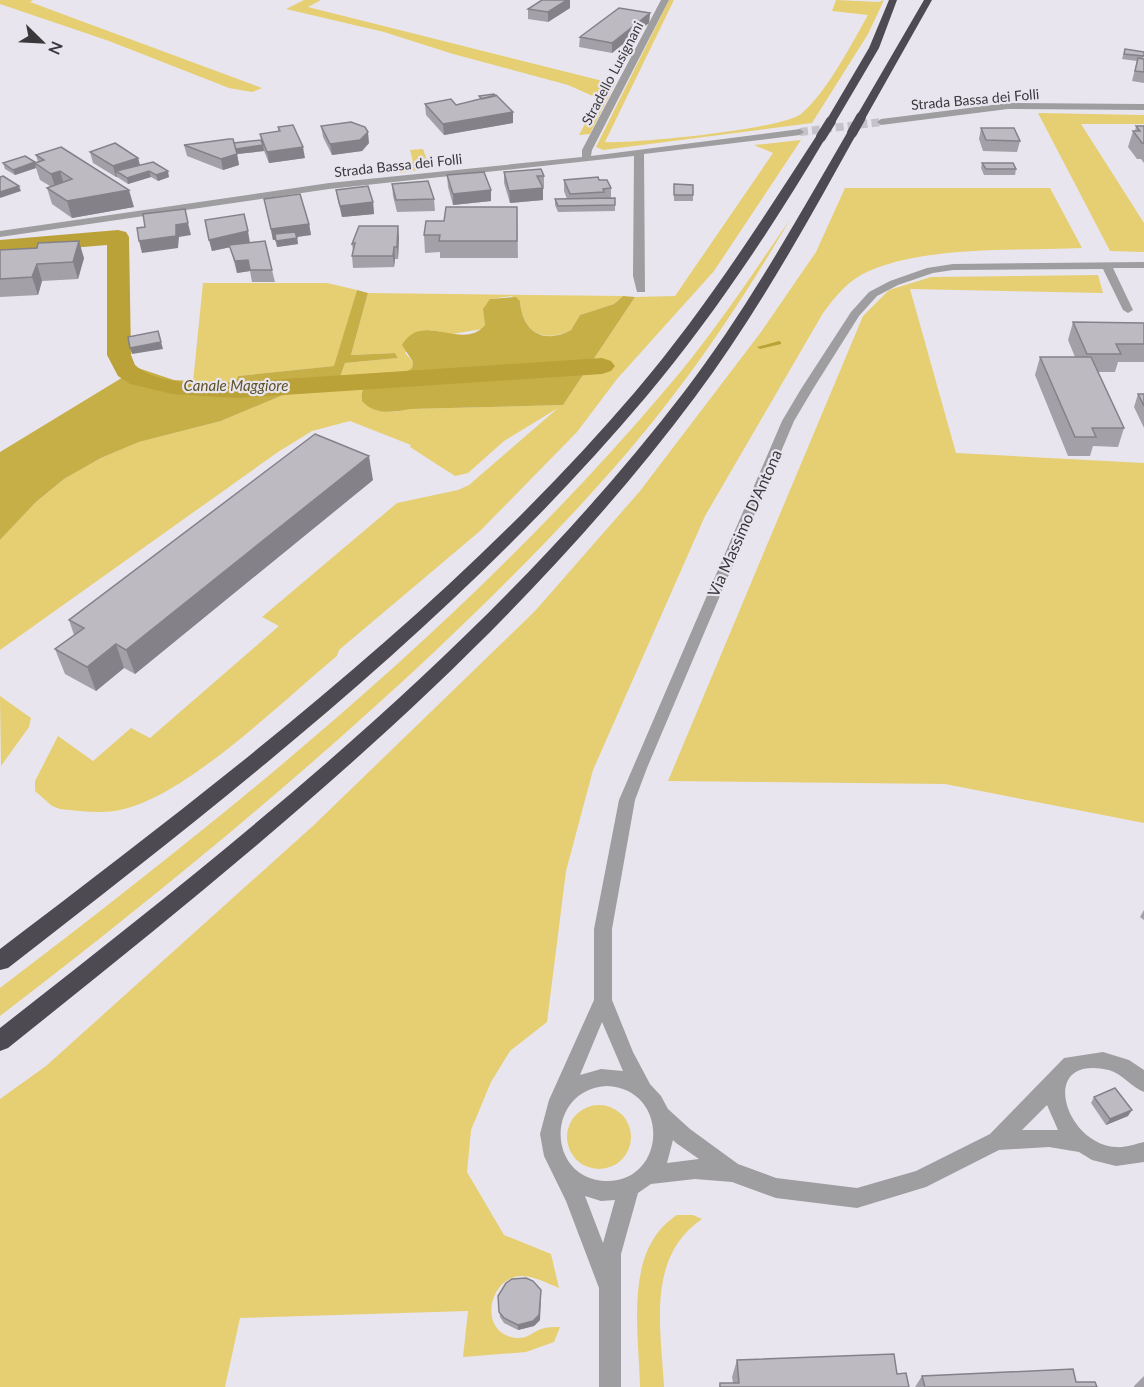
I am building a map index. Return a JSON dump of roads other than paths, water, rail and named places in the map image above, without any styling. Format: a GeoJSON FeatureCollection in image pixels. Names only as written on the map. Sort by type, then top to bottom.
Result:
{"type":"FeatureCollection","features":[{"type":"Feature","properties":{"kind":"highway"},"geometry":{"type":"LineString","coordinates":[[871,55],[893,0]]}},
{"type":"Feature","properties":{"kind":"highway"},"geometry":{"type":"LineString","coordinates":[[0,961],[208,800],[417,621],[524,519],[628,409],[694,329],[743,261],[905,0]]}},
{"type":"Feature","properties":{"kind":"highway"},"geometry":{"type":"LineString","coordinates":[[0,1041],[159,914],[329,770],[453,656],[547,562],[614,488],[708,369],[770,277],[928,0]]}},
{"type":"Feature","properties":{"kind":"highway"},"geometry":{"type":"LineString","coordinates":[[903,43],[938,0]]}},
{"type":"Feature","properties":{"kind":"street","name":"Stradello Lusignani"},"geometry":{"type":"LineString","coordinates":[[586,159],[587,150],[665,0]]}},
{"type":"Feature","properties":{"kind":"street","name":"Strada Bassa dei Folli"},"geometry":{"type":"LineString","coordinates":[[881,122],[1008,106],[1144,106]]}},
{"type":"Feature","properties":{"kind":"street","name":"Strada Bassa dei Folli"},"geometry":{"type":"LineString","coordinates":[[0,234],[329,186],[639,153],[800,132]]}},
{"type":"Feature","properties":{"kind":"street"},"geometry":{"type":"LineString","coordinates":[[639,153],[638,276],[641,290]]}},
{"type":"Feature","properties":{"kind":"street"},"geometry":{"type":"LineString","coordinates":[[1107,265],[1128,310]]}},
{"type":"Feature","properties":{"kind":"street","name":"Via Massimo D'Antona"},"geometry":{"type":"LineString","coordinates":[[610,1387],[610,1254],[639,1180],[659,1159],[666,1141],[661,1115],[656,1104],[643,1090],[625,1056],[603,1000],[603,929],[627,800],[788,421],[855,314],[873,294],[894,283],[931,270],[953,267],[1144,265]]}},
{"type":"Feature","properties":{"kind":"street","name":"Via Massimo D'Antona"},"geometry":{"type":"LineString","coordinates":[[603,1000],[551,1116],[549,1133],[552,1151],[575,1195],[590,1242],[609,1285]]}},
{"type":"Feature","properties":{"kind":"street"},"geometry":{"type":"LineString","coordinates":[[560,1167],[575,1180],[592,1188],[612,1190],[639,1180],[695,1169],[732,1172],[776,1188],[856,1198],[919,1180],[997,1141],[1054,1084],[1061,1071],[1072,1063],[1087,1059],[1104,1060],[1122,1066],[1144,1083]]}},
{"type":"Feature","properties":{"kind":"street"},"geometry":{"type":"LineString","coordinates":[[559,1100],[572,1088],[588,1080],[606,1078],[626,1081],[643,1090]]}},
{"type":"Feature","properties":{"kind":"street"},"geometry":{"type":"LineString","coordinates":[[1054,1084],[1052,1098],[1056,1114],[1065,1130],[1080,1143],[1096,1152],[1114,1157],[1132,1157],[1144,1152]]}},
{"type":"Feature","properties":{"kind":"street"},"geometry":{"type":"LineString","coordinates":[[661,1115],[683,1136],[732,1172]]}},
{"type":"Feature","properties":{"kind":"street"},"geometry":{"type":"LineString","coordinates":[[997,1141],[1048,1138],[1080,1143]]}},
{"type":"Feature","properties":{"kind":"waterway","name":"Canale Maggiore"},"geometry":{"type":"LineString","coordinates":[[0,247],[118,237],[119,355],[121,361],[126,370],[134,376],[172,387],[237,390],[602,366]]}},
{"type":"Feature","properties":{"kind":"waterway"},"geometry":{"type":"LineString","coordinates":[[760,347],[779,343]]}},
{"type":"Feature","properties":{"kind":"tunnel"},"geometry":{"type":"LineString","coordinates":[[800,132],[881,122]]}}]}
